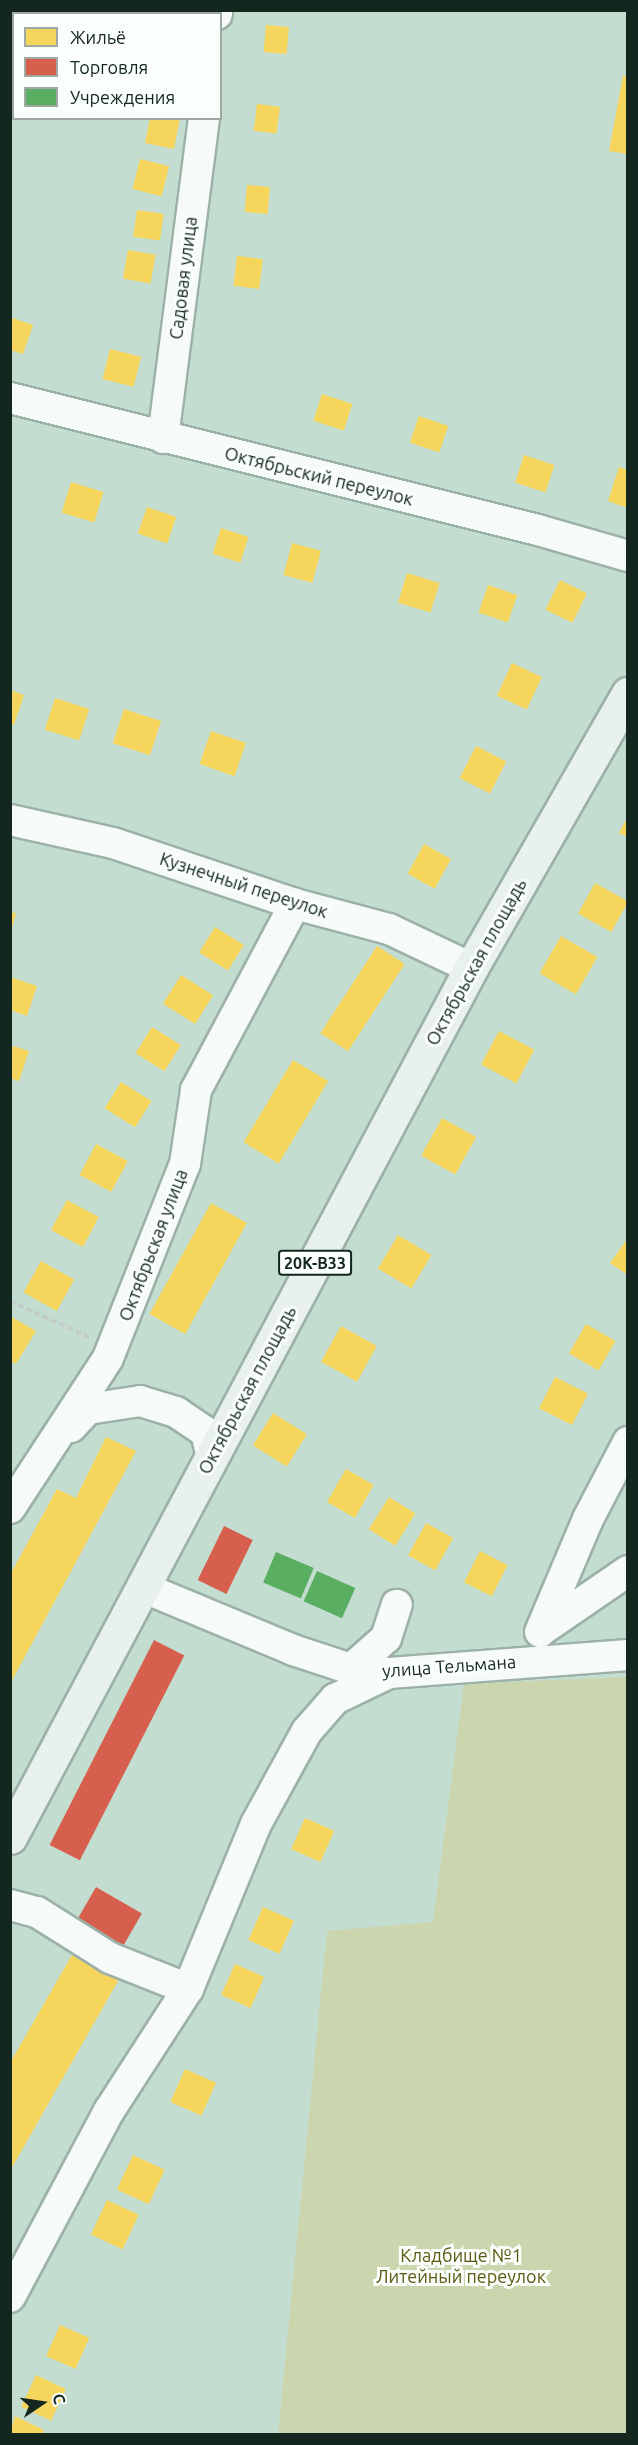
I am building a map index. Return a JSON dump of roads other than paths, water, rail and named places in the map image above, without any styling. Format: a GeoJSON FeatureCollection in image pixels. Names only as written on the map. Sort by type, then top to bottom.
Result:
{"type":"FeatureCollection","features":[{"type":"Feature","properties":{"kind":"main road","name":"Октябрьская площадь"},"geometry":{"type":"LineString","coordinates":[[10,1837],[471,968],[627,694]]}},
{"type":"Feature","properties":{"kind":"street","name":"Садовая улица"},"geometry":{"type":"LineString","coordinates":[[163,438],[204,120]]}},
{"type":"Feature","properties":{"kind":"street","name":"Октябрьский переулок"},"geometry":{"type":"LineString","coordinates":[[10,398],[538,530],[627,556]]}},
{"type":"Feature","properties":{"kind":"street","name":"Кузнечный переулок"},"geometry":{"type":"LineString","coordinates":[[10,820],[114,843],[295,904],[389,929],[471,968]]}},
{"type":"Feature","properties":{"kind":"street","name":"Октябрьская улица"},"geometry":{"type":"LineString","coordinates":[[10,1508],[112,1348],[185,1164],[196,1090],[295,904]]}},
{"type":"Feature","properties":{"kind":"street"},"geometry":{"type":"LineString","coordinates":[[129,1307],[120,1365],[131,1402]]}},
{"type":"Feature","properties":{"kind":"street"},"geometry":{"type":"LineString","coordinates":[[10,1523],[54,1445],[88,1408],[140,1401],[176,1412],[206,1432],[212,1458]]}},
{"type":"Feature","properties":{"kind":"street"},"geometry":{"type":"LineString","coordinates":[[540,1632],[588,1519],[627,1442]]}},
{"type":"Feature","properties":{"kind":"street"},"geometry":{"type":"LineString","coordinates":[[492,1663],[627,1571]]}},
{"type":"Feature","properties":{"kind":"street","name":"улица Тельмана"},"geometry":{"type":"LineString","coordinates":[[142,1587],[293,1650],[351,1670],[389,1673],[492,1663],[627,1655]]}},
{"type":"Feature","properties":{"kind":"street"},"geometry":{"type":"LineString","coordinates":[[351,1670],[386,1638],[397,1605]]}},
{"type":"Feature","properties":{"kind":"street"},"geometry":{"type":"LineString","coordinates":[[11,2296],[109,2111],[188,1989],[256,1824],[307,1731],[334,1699],[389,1673]]}},
{"type":"Feature","properties":{"kind":"street"},"geometry":{"type":"LineString","coordinates":[[10,1905],[37,1912],[110,1958],[188,1989]]}},
{"type":"Feature","properties":{"kind":"park label","name":"Кладбище №1 Литейный переулок"},"geometry":{"type":"Point","coordinates":[461,2266]}}]}
